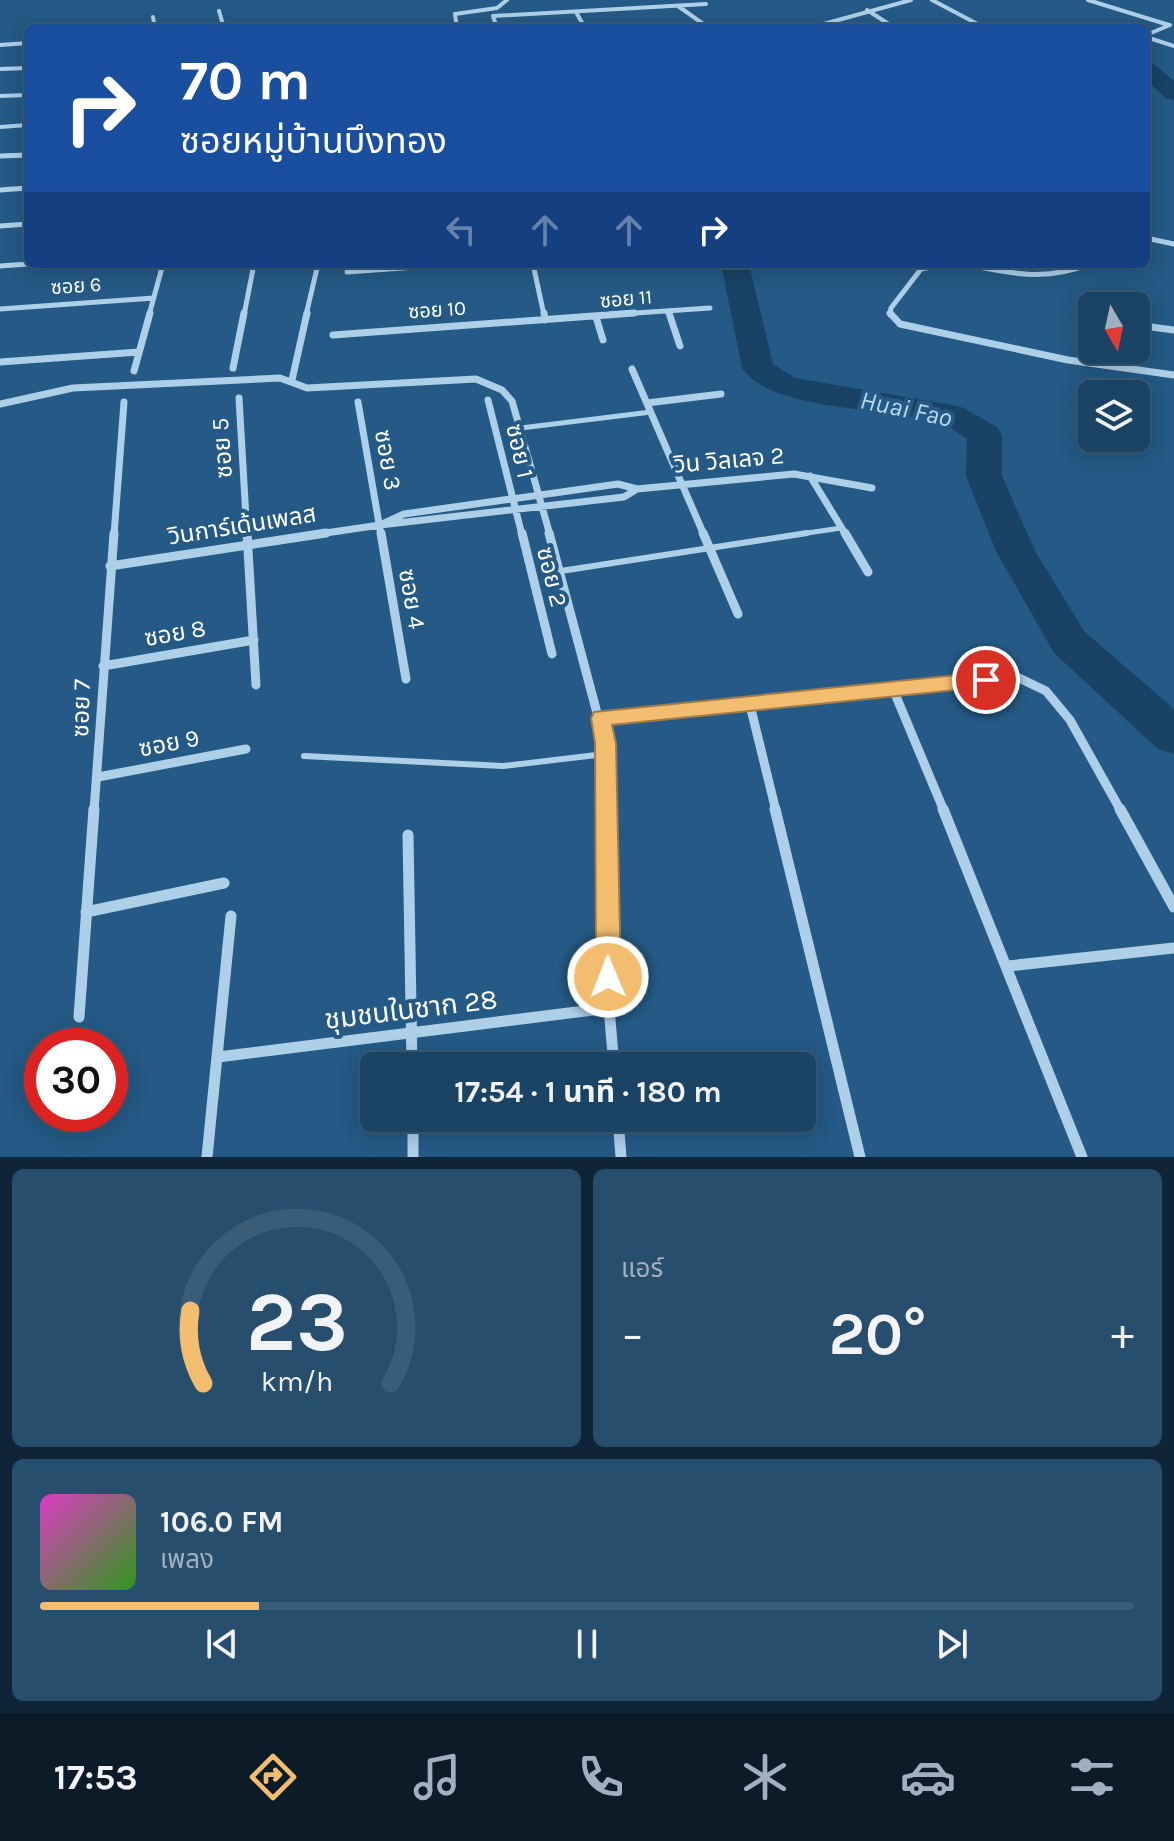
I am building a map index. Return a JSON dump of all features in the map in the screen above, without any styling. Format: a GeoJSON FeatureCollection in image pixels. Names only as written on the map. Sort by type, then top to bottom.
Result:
{"type":"FeatureCollection","features":[{"type":"Feature","properties":{"kind":"street"},"geometry":{"type":"LineString","coordinates":[[456,24],[455,14],[497,8],[507,0]]}},
{"type":"Feature","properties":{"kind":"street"},"geometry":{"type":"LineString","coordinates":[[822,24],[911,0]]}},
{"type":"Feature","properties":{"kind":"street"},"geometry":{"type":"LineString","coordinates":[[932,0],[977,24]]}},
{"type":"Feature","properties":{"kind":"street"},"geometry":{"type":"LineString","coordinates":[[1088,0],[1172,24]]}},
{"type":"Feature","properties":{"kind":"street"},"geometry":{"type":"LineString","coordinates":[[496,24],[493,16],[706,4]]}},
{"type":"Feature","properties":{"kind":"street"},"geometry":{"type":"LineString","coordinates":[[678,5],[703,24]]}},
{"type":"Feature","properties":{"kind":"street"},"geometry":{"type":"LineString","coordinates":[[867,10],[889,24]]}},
{"type":"Feature","properties":{"kind":"street"},"geometry":{"type":"LineString","coordinates":[[219,11],[223,24]]}},
{"type":"Feature","properties":{"kind":"street"},"geometry":{"type":"LineString","coordinates":[[576,12],[583,24]]}},
{"type":"Feature","properties":{"kind":"street"},"geometry":{"type":"LineString","coordinates":[[153,17],[154,24]]}},
{"type":"Feature","properties":{"kind":"street"},"geometry":{"type":"LineString","coordinates":[[1150,34],[1172,24]]}},
{"type":"Feature","properties":{"kind":"street"},"geometry":{"type":"LineString","coordinates":[[1150,37],[1174,46]]}},
{"type":"Feature","properties":{"kind":"street"},"geometry":{"type":"LineString","coordinates":[[0,45],[24,43]]}},
{"type":"Feature","properties":{"kind":"street"},"geometry":{"type":"LineString","coordinates":[[0,69],[24,68]]}},
{"type":"Feature","properties":{"kind":"street"},"geometry":{"type":"LineString","coordinates":[[0,96],[24,95]]}},
{"type":"Feature","properties":{"kind":"street"},"geometry":{"type":"LineString","coordinates":[[0,127],[24,125]]}},
{"type":"Feature","properties":{"kind":"street"},"geometry":{"type":"LineString","coordinates":[[0,156],[24,155]]}},
{"type":"Feature","properties":{"kind":"street"},"geometry":{"type":"LineString","coordinates":[[0,190],[24,188]]}},
{"type":"Feature","properties":{"kind":"street"},"geometry":{"type":"LineString","coordinates":[[0,226],[24,224]]}},
{"type":"Feature","properties":{"kind":"street"},"geometry":{"type":"LineString","coordinates":[[1150,239],[1174,244]]}},
{"type":"Feature","properties":{"kind":"street"},"geometry":{"type":"LineString","coordinates":[[0,266],[24,264]]}},
{"type":"Feature","properties":{"kind":"street"},"geometry":{"type":"LineString","coordinates":[[134,371],[162,268]]}},
{"type":"Feature","properties":{"kind":"street"},"geometry":{"type":"LineString","coordinates":[[233,368],[253,268]]}},
{"type":"Feature","properties":{"kind":"street"},"geometry":{"type":"LineString","coordinates":[[292,380],[317,268]]}},
{"type":"Feature","properties":{"kind":"street","name":"ซอย 10"},"geometry":{"type":"LineString","coordinates":[[347,272],[402,268]]}},
{"type":"Feature","properties":{"kind":"street"},"geometry":{"type":"LineString","coordinates":[[534,268],[545,320]]}},
{"type":"Feature","properties":{"kind":"street"},"geometry":{"type":"LineString","coordinates":[[926,268],[921,269],[891,308],[890,316],[900,324],[1068,360],[1174,375]]}},
{"type":"Feature","properties":{"kind":"street"},"geometry":{"type":"LineString","coordinates":[[988,268],[1031,275],[1055,275],[1077,268]]}},
{"type":"Feature","properties":{"kind":"street","name":"ซอย 6"},"geometry":{"type":"LineString","coordinates":[[0,309],[154,298]]}},
{"type":"Feature","properties":{"kind":"street","name":"ซอย 11"},"geometry":{"type":"LineString","coordinates":[[545,320],[710,308]]}},
{"type":"Feature","properties":{"kind":"street"},"geometry":{"type":"LineString","coordinates":[[668,311],[680,346]]}},
{"type":"Feature","properties":{"kind":"street"},"geometry":{"type":"LineString","coordinates":[[596,317],[603,340]]}},
{"type":"Feature","properties":{"kind":"street","name":"ซอย 10"},"geometry":{"type":"LineString","coordinates":[[333,335],[545,320]]}},
{"type":"Feature","properties":{"kind":"street"},"geometry":{"type":"LineString","coordinates":[[1150,327],[1174,330]]}},
{"type":"Feature","properties":{"kind":"street"},"geometry":{"type":"LineString","coordinates":[[0,362],[139,352]]}},
{"type":"Feature","properties":{"kind":"street"},"geometry":{"type":"LineString","coordinates":[[632,369],[738,614]]}},
{"type":"Feature","properties":{"kind":"street"},"geometry":{"type":"LineString","coordinates":[[0,404],[73,388],[268,378],[292,380],[307,388],[476,379],[500,385],[513,401],[601,718],[605,754],[609,1008],[613,1052]]}},
{"type":"Feature","properties":{"kind":"street"},"geometry":{"type":"LineString","coordinates":[[647,403],[721,394]]}},
{"type":"Feature","properties":{"kind":"street","name":"ซอย 5"},"geometry":{"type":"LineString","coordinates":[[239,398],[249,543]]}},
{"type":"Feature","properties":{"kind":"street","name":"ซอย 1"},"geometry":{"type":"LineString","coordinates":[[488,400],[514,510]]}},
{"type":"Feature","properties":{"kind":"street","name":"ซอย 7"},"geometry":{"type":"LineString","coordinates":[[79,1017],[124,402]]}},
{"type":"Feature","properties":{"kind":"street","name":"ซอย 3"},"geometry":{"type":"LineString","coordinates":[[358,402],[380,525]]}},
{"type":"Feature","properties":{"kind":"street","name":"วิน วิลเลจ 2"},"geometry":{"type":"LineString","coordinates":[[540,494],[618,484],[637,489],[776,474],[810,476],[872,488]]}},
{"type":"Feature","properties":{"kind":"street"},"geometry":{"type":"LineString","coordinates":[[810,476],[868,572]]}},
{"type":"Feature","properties":{"kind":"street","name":"วิน วิลเลจ 2"},"geometry":{"type":"LineString","coordinates":[[543,506],[624,497],[637,489]]}},
{"type":"Feature","properties":{"kind":"street","name":"วินการ์เด้นเพลส"},"geometry":{"type":"LineString","coordinates":[[380,525],[404,514],[540,494]]}},
{"type":"Feature","properties":{"kind":"street","name":"วินการ์เด้นเพลส"},"geometry":{"type":"LineString","coordinates":[[110,566],[249,543],[543,506]]}},
{"type":"Feature","properties":{"kind":"street","name":"ซอย 2"},"geometry":{"type":"LineString","coordinates":[[514,510],[552,654]]}},
{"type":"Feature","properties":{"kind":"street","name":"ซอย 4"},"geometry":{"type":"LineString","coordinates":[[380,525],[406,679]]}},
{"type":"Feature","properties":{"kind":"street"},"geometry":{"type":"LineString","coordinates":[[249,543],[256,685]]}},
{"type":"Feature","properties":{"kind":"street","name":"ซอย 8"},"geometry":{"type":"LineString","coordinates":[[103,666],[254,640]]}},
{"type":"Feature","properties":{"kind":"street"},"geometry":{"type":"LineString","coordinates":[[601,718],[749,701],[1017,677],[1046,691],[1070,720],[1174,907]]}},
{"type":"Feature","properties":{"kind":"street"},"geometry":{"type":"LineString","coordinates":[[893,689],[1008,966],[1082,1157]]}},
{"type":"Feature","properties":{"kind":"street"},"geometry":{"type":"LineString","coordinates":[[749,701],[860,1157]]}},
{"type":"Feature","properties":{"kind":"street","name":"ซอย 9"},"geometry":{"type":"LineString","coordinates":[[98,777],[246,749]]}},
{"type":"Feature","properties":{"kind":"street"},"geometry":{"type":"LineString","coordinates":[[408,835],[412,1052]]}},
{"type":"Feature","properties":{"kind":"street"},"geometry":{"type":"LineString","coordinates":[[86,912],[224,883]]}},
{"type":"Feature","properties":{"kind":"street"},"geometry":{"type":"LineString","coordinates":[[207,1157],[231,916]]}},
{"type":"Feature","properties":{"kind":"street"},"geometry":{"type":"LineString","coordinates":[[1008,966],[1174,948]]}},
{"type":"Feature","properties":{"kind":"street","name":"ชุมชนในชาก 28"},"geometry":{"type":"LineString","coordinates":[[218,1057],[609,1008]]}},
{"type":"Feature","properties":{"kind":"street"},"geometry":{"type":"LineString","coordinates":[[413,1132],[413,1157]]}},
{"type":"Feature","properties":{"kind":"street"},"geometry":{"type":"LineString","coordinates":[[619,1132],[621,1157]]}},
{"type":"Feature","properties":{"kind":"lane"},"geometry":{"type":"LineString","coordinates":[[521,428],[651,412]]}},
{"type":"Feature","properties":{"kind":"lane"},"geometry":{"type":"LineString","coordinates":[[561,571],[841,528]]}},
{"type":"Feature","properties":{"kind":"lane"},"geometry":{"type":"LineString","coordinates":[[304,756],[503,766],[605,754]]}},
{"type":"Feature","properties":{"kind":"waterway","name":"Huai Fao"},"geometry":{"type":"LineString","coordinates":[[1150,72],[1174,93]]}},
{"type":"Feature","properties":{"kind":"waterway","name":"Huai Fao"},"geometry":{"type":"LineString","coordinates":[[736,268],[758,368],[785,386],[952,415],[985,435],[984,476],[1016,551],[1069,642],[1174,736]]}},
{"type":"Feature","properties":{"kind":"route"},"geometry":{"type":"LineString","coordinates":[[608,977],[605,743],[601,718],[986,680]]}}]}
